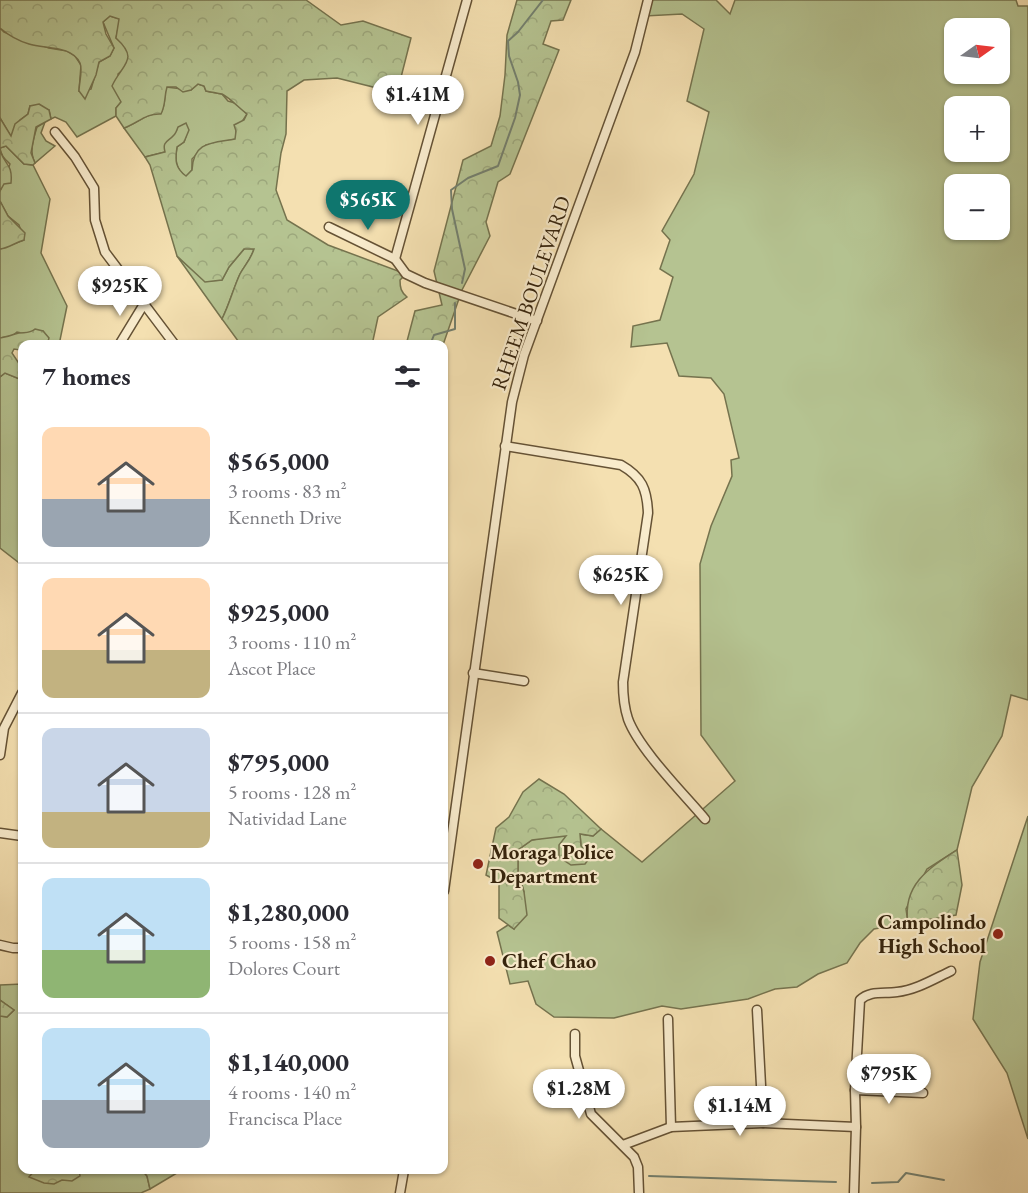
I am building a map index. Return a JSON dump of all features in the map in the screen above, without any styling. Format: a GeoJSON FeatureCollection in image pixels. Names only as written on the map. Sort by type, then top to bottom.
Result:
{"type":"FeatureCollection","features":[{"type":"Feature","properties":{"kind":"street","name":"RHEEM BOULEVARD"},"geometry":{"type":"LineString","coordinates":[[448,861],[512,402],[524,355],[635,52],[648,0]]}},
{"type":"Feature","properties":{"kind":"street"},"geometry":{"type":"LineString","coordinates":[[395,259],[463,1]]}},
{"type":"Feature","properties":{"kind":"street"},"geometry":{"type":"LineString","coordinates":[[55,132],[75,157],[94,188],[95,220],[105,252],[171,340]]}},
{"type":"Feature","properties":{"kind":"street"},"geometry":{"type":"LineString","coordinates":[[329,227],[395,259],[406,274],[425,283],[537,321]]}},
{"type":"Feature","properties":{"kind":"street"},"geometry":{"type":"LineString","coordinates":[[122,340],[144,304]]}},
{"type":"Feature","properties":{"kind":"street"},"geometry":{"type":"LineString","coordinates":[[505,446],[621,465],[635,473],[643,485],[648,502],[648,513],[624,673],[623,697],[628,719],[640,742],[705,819]]}},
{"type":"Feature","properties":{"kind":"street"},"geometry":{"type":"LineString","coordinates":[[473,674],[524,681]]}},
{"type":"Feature","properties":{"kind":"street"},"geometry":{"type":"LineString","coordinates":[[0,754],[4,728],[18,701]]}},
{"type":"Feature","properties":{"kind":"street"},"geometry":{"type":"LineString","coordinates":[[0,833],[18,835]]}},
{"type":"Feature","properties":{"kind":"street"},"geometry":{"type":"LineString","coordinates":[[0,945],[18,948]]}},
{"type":"Feature","properties":{"kind":"street"},"geometry":{"type":"LineString","coordinates":[[854,1193],[855,1090],[860,1000],[871,993],[911,989],[951,970]]}},
{"type":"Feature","properties":{"kind":"street"},"geometry":{"type":"LineString","coordinates":[[757,1010],[763,1123]]}},
{"type":"Feature","properties":{"kind":"street"},"geometry":{"type":"LineString","coordinates":[[668,1019],[671,1127]]}},
{"type":"Feature","properties":{"kind":"street"},"geometry":{"type":"LineString","coordinates":[[574,1034],[575,1056],[591,1114],[634,1157],[638,1167],[639,1193]]}},
{"type":"Feature","properties":{"kind":"street"},"geometry":{"type":"LineString","coordinates":[[855,1090],[923,1093]]}},
{"type":"Feature","properties":{"kind":"street"},"geometry":{"type":"LineString","coordinates":[[623,1145],[671,1127],[763,1123],[856,1127]]}},
{"type":"Feature","properties":{"kind":"street"},"geometry":{"type":"LineString","coordinates":[[400,1193],[403,1174]]}},
{"type":"Feature","properties":{"kind":"green space"},"geometry":{"type":"Polygon","coordinates":[[[0,0],[306,0],[341,25],[363,21],[411,38],[397,93],[337,78],[304,80],[287,91],[286,134],[276,190],[287,220],[328,245],[406,274],[400,283],[402,292],[407,297],[378,317],[373,340],[237,340],[222,319],[240,274],[254,249],[244,249],[229,267],[222,280],[205,282],[177,256],[150,165],[145,157],[165,152],[166,142],[175,134],[178,127],[186,123],[189,130],[184,142],[177,147],[176,156],[178,167],[186,176],[192,170],[196,153],[206,145],[235,139],[234,125],[244,120],[247,114],[222,94],[206,91],[204,86],[198,84],[191,90],[183,92],[176,87],[167,87],[161,114],[146,117],[124,128],[116,116],[116,108],[121,102],[112,86],[128,57],[123,45],[116,38],[119,19],[110,16],[103,22],[106,34],[114,48],[110,56],[99,62],[85,99],[79,91],[81,69],[76,57],[65,50],[25,43],[0,28],[0,0]]]}},
{"type":"Feature","properties":{"kind":"green space"},"geometry":{"type":"Polygon","coordinates":[[[517,0],[571,0],[563,20],[551,21],[543,44],[559,50],[510,174],[498,182],[486,222],[490,236],[462,290],[445,340],[407,340],[415,311],[442,305],[434,271],[463,160],[491,146],[500,116],[507,35],[517,0]]]}},
{"type":"Feature","properties":{"kind":"green space"},"geometry":{"type":"Polygon","coordinates":[[[648,0],[716,0],[730,14],[735,0],[1016,0],[1018,6],[1028,6],[1028,700],[1011,695],[1002,736],[972,787],[957,850],[927,869],[906,909],[908,923],[874,929],[860,943],[847,963],[818,974],[797,987],[775,989],[748,999],[681,1009],[662,1006],[614,1018],[554,1017],[536,1004],[528,981],[510,984],[497,932],[508,925],[514,929],[524,892],[518,871],[518,850],[532,840],[548,837],[567,836],[581,846],[580,834],[593,836],[601,829],[642,862],[735,781],[701,735],[700,564],[711,526],[732,476],[731,460],[739,458],[724,394],[711,378],[679,376],[667,343],[631,347],[633,326],[660,320],[673,277],[660,269],[670,240],[662,231],[694,174],[709,112],[687,101],[704,29],[682,14],[645,16],[648,0]]]}},
{"type":"Feature","properties":{"kind":"green space"},"geometry":{"type":"Polygon","coordinates":[[[110,16],[120,19],[116,38],[124,45],[129,55],[128,65],[118,74],[121,102],[116,108],[116,116],[77,137],[66,122],[55,117],[51,119],[49,110],[30,106],[28,114],[20,120],[11,137],[0,118],[0,28],[4,32],[49,48],[67,51],[75,56],[81,65],[79,91],[91,89],[99,62],[110,56],[114,48],[103,22],[110,16]]]}},
{"type":"Feature","properties":{"kind":"green space"},"geometry":{"type":"Polygon","coordinates":[[[198,84],[204,86],[206,91],[222,94],[247,114],[236,131],[236,139],[206,145],[192,159],[192,170],[186,177],[178,167],[176,156],[177,147],[184,142],[186,136],[174,136],[165,152],[145,157],[124,128],[146,116],[161,113],[166,87],[191,90],[198,84]]]}},
{"type":"Feature","properties":{"kind":"green space"},"geometry":{"type":"Polygon","coordinates":[[[39,104],[49,110],[51,119],[36,127],[31,153],[35,163],[33,165],[24,164],[6,146],[0,148],[0,118],[11,136],[15,124],[28,114],[30,106],[39,104]]]}},
{"type":"Feature","properties":{"kind":"green space"},"geometry":{"type":"Polygon","coordinates":[[[45,122],[41,133],[46,141],[55,146],[35,163],[32,154],[33,141],[37,127],[45,122]]]}},
{"type":"Feature","properties":{"kind":"green space"},"geometry":{"type":"Polygon","coordinates":[[[6,146],[24,164],[33,165],[50,199],[41,253],[67,306],[60,340],[48,340],[43,331],[26,334],[17,332],[12,336],[0,338],[0,249],[24,240],[19,225],[8,216],[0,201],[0,191],[10,164],[0,148],[6,146]]]}},
{"type":"Feature","properties":{"kind":"green space"},"geometry":{"type":"Polygon","coordinates":[[[0,150],[9,168],[11,183],[4,184],[0,191],[0,150]]]}},
{"type":"Feature","properties":{"kind":"green space"},"geometry":{"type":"Polygon","coordinates":[[[0,201],[8,216],[25,233],[24,240],[0,249],[0,201]]]}},
{"type":"Feature","properties":{"kind":"green space"},"geometry":{"type":"Polygon","coordinates":[[[245,248],[254,249],[240,274],[222,319],[177,256],[205,281],[222,280],[229,267],[245,248]]]}},
{"type":"Feature","properties":{"kind":"green space"},"geometry":{"type":"Polygon","coordinates":[[[35,329],[43,331],[48,340],[18,340],[18,350],[14,349],[12,353],[18,362],[18,378],[5,373],[0,377],[0,338],[35,329]]]}},
{"type":"Feature","properties":{"kind":"green space"},"geometry":{"type":"Polygon","coordinates":[[[5,373],[18,378],[18,562],[0,548],[0,377],[5,373]]]}},
{"type":"Feature","properties":{"kind":"green space"},"geometry":{"type":"Polygon","coordinates":[[[539,779],[564,794],[601,829],[593,836],[580,834],[581,846],[591,856],[585,864],[571,865],[559,857],[559,845],[566,836],[532,840],[518,850],[518,871],[527,915],[514,929],[499,918],[499,882],[486,875],[496,828],[509,817],[523,792],[539,779]]]}},
{"type":"Feature","properties":{"kind":"green space"},"geometry":{"type":"Polygon","coordinates":[[[1028,816],[1028,1139],[1007,1073],[973,1019],[980,962],[1028,816]]]}},
{"type":"Feature","properties":{"kind":"green space"},"geometry":{"type":"Polygon","coordinates":[[[957,850],[962,885],[956,915],[908,923],[907,910],[913,888],[928,871],[957,850]]]}},
{"type":"Feature","properties":{"kind":"green space"},"geometry":{"type":"Polygon","coordinates":[[[18,984],[18,1174],[145,1174],[150,1189],[141,1193],[0,1193],[0,1016],[7,1017],[14,1010],[0,1000],[0,985],[18,984]]]}},
{"type":"Feature","properties":{"kind":"green space"},"geometry":{"type":"Polygon","coordinates":[[[0,1000],[14,1010],[7,1017],[0,1016],[0,1000]]]}},
{"type":"Feature","properties":{"kind":"green space"},"geometry":{"type":"Polygon","coordinates":[[[32,1174],[80,1174],[80,1176],[72,1181],[62,1180],[54,1184],[29,1177],[32,1174]]]}},
{"type":"Feature","properties":{"kind":"green space"},"geometry":{"type":"Polygon","coordinates":[[[145,1174],[175,1174],[150,1189],[145,1174]]]}},
{"type":"Feature","properties":{"kind":"waterway"},"geometry":{"type":"LineString","coordinates":[[462,283],[465,269],[452,209],[451,190],[468,178],[498,166],[515,118],[520,95],[509,56],[508,41],[543,0]]}},
{"type":"Feature","properties":{"kind":"waterway"},"geometry":{"type":"LineString","coordinates":[[432,340],[434,335],[455,329],[455,303]]}},
{"type":"Feature","properties":{"kind":"waterway"},"geometry":{"type":"LineString","coordinates":[[872,1183],[898,1182],[906,1173],[944,1180]]}},
{"type":"Feature","properties":{"kind":"waterway"},"geometry":{"type":"LineString","coordinates":[[649,1176],[836,1182]]}},
{"type":"Feature","properties":{"kind":"place","name":"Moraga Police Department"},"geometry":{"type":"Point","coordinates":[478,864]}},
{"type":"Feature","properties":{"kind":"place","name":"Campolindo High School"},"geometry":{"type":"Point","coordinates":[998,934]}},
{"type":"Feature","properties":{"kind":"place","name":"Chef Chao"},"geometry":{"type":"Point","coordinates":[490,961]}}]}
